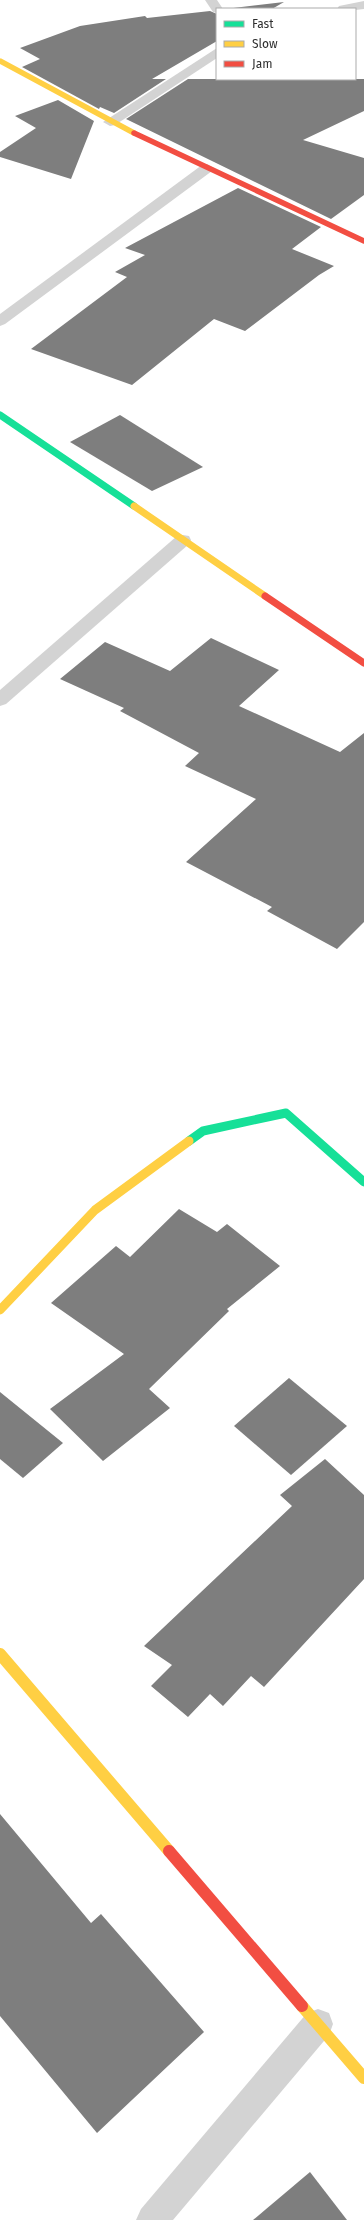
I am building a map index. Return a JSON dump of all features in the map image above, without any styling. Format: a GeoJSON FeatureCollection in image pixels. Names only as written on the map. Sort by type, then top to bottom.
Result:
{"type":"FeatureCollection","features":[{"type":"Feature","properties":{"kind":"street"},"geometry":{"type":"LineString","coordinates":[[348,8],[364,5]]}},
{"type":"Feature","properties":{"kind":"street"},"geometry":{"type":"LineString","coordinates":[[110,122],[216,53]]}},
{"type":"Feature","properties":{"kind":"street"},"geometry":{"type":"LineString","coordinates":[[1,63],[110,122],[364,241]]}},
{"type":"Feature","properties":{"kind":"street"},"geometry":{"type":"LineString","coordinates":[[0,321],[207,168]]}},
{"type":"Feature","properties":{"kind":"street"},"geometry":{"type":"LineString","coordinates":[[0,415],[364,663]]}},
{"type":"Feature","properties":{"kind":"street"},"geometry":{"type":"LineString","coordinates":[[0,700],[183,540]]}},
{"type":"Feature","properties":{"kind":"street"},"geometry":{"type":"LineString","coordinates":[[0,1310],[95,1210],[202,1131],[286,1113],[364,1182]]}},
{"type":"Feature","properties":{"kind":"street"},"geometry":{"type":"LineString","coordinates":[[0,1654],[364,2078]]}},
{"type":"Feature","properties":{"kind":"street"},"geometry":{"type":"LineString","coordinates":[[152,2220],[318,2024]]}},
{"type":"Feature","properties":{"kind":"building"},"geometry":{"type":"Polygon","coordinates":[[[284,2],[274,8],[233,8],[284,2]]]}},
{"type":"Feature","properties":{"kind":"building"},"geometry":{"type":"Polygon","coordinates":[[[210,11],[216,14],[216,42],[152,79],[166,79],[114,113],[100,107],[99,109],[22,67],[40,59],[20,48],[80,26],[145,16],[147,18],[210,11]]]}},
{"type":"Feature","properties":{"kind":"building"},"geometry":{"type":"Polygon","coordinates":[[[188,79],[364,79],[364,111],[303,140],[364,158],[364,195],[331,219],[126,119],[188,79]]]}},
{"type":"Feature","properties":{"kind":"building"},"geometry":{"type":"Polygon","coordinates":[[[58,100],[94,121],[71,179],[0,157],[0,152],[36,128],[15,116],[58,100]]]}},
{"type":"Feature","properties":{"kind":"building"},"geometry":{"type":"Polygon","coordinates":[[[238,188],[321,227],[292,249],[334,266],[319,275],[245,331],[214,319],[132,385],[31,349],[127,277],[115,272],[145,255],[125,248],[238,188]]]}},
{"type":"Feature","properties":{"kind":"building"},"geometry":{"type":"Polygon","coordinates":[[[120,415],[203,467],[152,491],[70,442],[120,415]]]}},
{"type":"Feature","properties":{"kind":"building"},"geometry":{"type":"Polygon","coordinates":[[[211,638],[279,670],[239,706],[340,752],[364,733],[364,922],[337,949],[267,911],[272,907],[186,862],[256,799],[185,766],[199,753],[120,711],[124,708],[60,679],[105,642],[170,671],[211,638]]]}},
{"type":"Feature","properties":{"kind":"building"},"geometry":{"type":"Polygon","coordinates":[[[179,1209],[217,1232],[227,1224],[280,1266],[227,1309],[229,1311],[149,1389],[170,1408],[103,1461],[50,1409],[124,1354],[51,1303],[116,1246],[130,1257],[179,1209]]]}},
{"type":"Feature","properties":{"kind":"building"},"geometry":{"type":"Polygon","coordinates":[[[289,1378],[347,1426],[291,1475],[234,1426],[289,1378]]]}},
{"type":"Feature","properties":{"kind":"building"},"geometry":{"type":"Polygon","coordinates":[[[0,1392],[63,1443],[23,1478],[0,1459],[0,1392]]]}},
{"type":"Feature","properties":{"kind":"building"},"geometry":{"type":"Polygon","coordinates":[[[325,1459],[364,1495],[364,1579],[264,1687],[251,1676],[223,1706],[210,1694],[188,1717],[151,1686],[172,1665],[144,1646],[292,1506],[280,1495],[325,1459]]]}},
{"type":"Feature","properties":{"kind":"building"},"geometry":{"type":"Polygon","coordinates":[[[0,1814],[91,1923],[101,1914],[204,2032],[97,2133],[0,2016],[0,1814]]]}},
{"type":"Feature","properties":{"kind":"building"},"geometry":{"type":"Polygon","coordinates":[[[310,2172],[347,2220],[253,2220],[310,2172]]]}},
{"type":"Feature","properties":{"kind":"traffic: fast"},"geometry":{"type":"LineString","coordinates":[[0,415],[134,506]]}},
{"type":"Feature","properties":{"kind":"traffic: fast"},"geometry":{"type":"LineString","coordinates":[[189,1141],[203,1131],[286,1113],[364,1182]]}},
{"type":"Feature","properties":{"kind":"traffic: slow"},"geometry":{"type":"LineString","coordinates":[[0,61],[134,133]]}},
{"type":"Feature","properties":{"kind":"traffic: slow"},"geometry":{"type":"LineString","coordinates":[[134,506],[265,596]]}},
{"type":"Feature","properties":{"kind":"traffic: slow"},"geometry":{"type":"LineString","coordinates":[[0,1310],[95,1210],[189,1141]]}},
{"type":"Feature","properties":{"kind":"traffic: slow"},"geometry":{"type":"LineString","coordinates":[[0,1654],[169,1851]]}},
{"type":"Feature","properties":{"kind":"traffic: slow"},"geometry":{"type":"LineString","coordinates":[[302,2006],[364,2078]]}},
{"type":"Feature","properties":{"kind":"traffic: jam"},"geometry":{"type":"LineString","coordinates":[[134,133],[364,241]]}},
{"type":"Feature","properties":{"kind":"traffic: jam"},"geometry":{"type":"LineString","coordinates":[[265,596],[364,663]]}},
{"type":"Feature","properties":{"kind":"traffic: jam"},"geometry":{"type":"LineString","coordinates":[[169,1851],[302,2006]]}}]}
